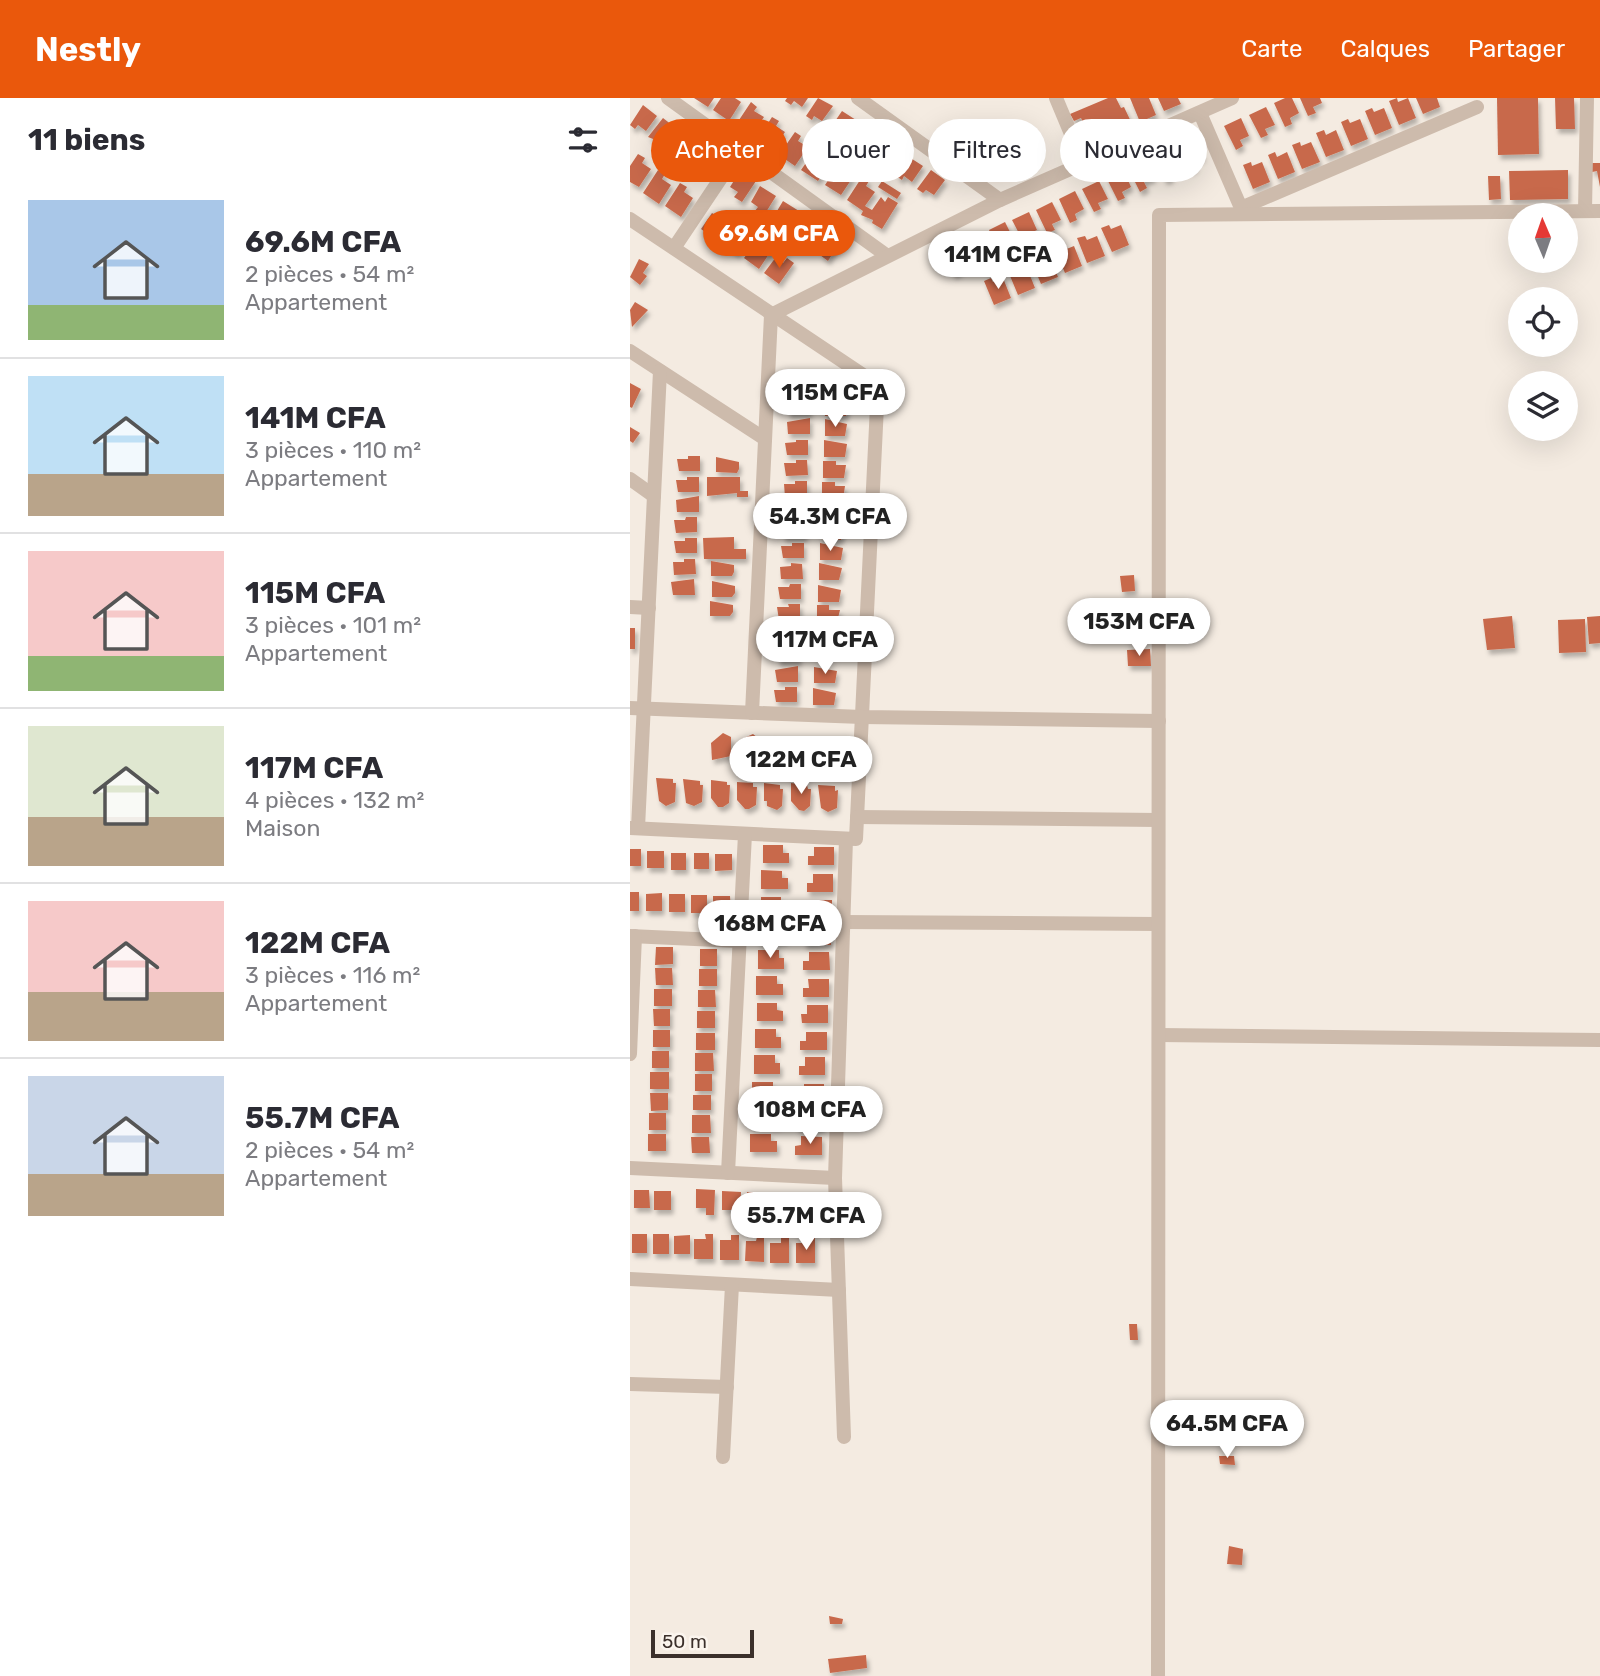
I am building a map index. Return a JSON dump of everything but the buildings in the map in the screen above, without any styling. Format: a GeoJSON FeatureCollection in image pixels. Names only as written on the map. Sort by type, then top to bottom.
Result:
{"type":"FeatureCollection","features":[{"type":"Feature","properties":{"kind":"street"},"geometry":{"type":"LineString","coordinates":[[668,98],[697,119]]}},
{"type":"Feature","properties":{"kind":"street"},"geometry":{"type":"LineString","coordinates":[[858,98],[1000,200]]}},
{"type":"Feature","properties":{"kind":"street"},"geometry":{"type":"LineString","coordinates":[[1056,98],[1065,119]]}},
{"type":"Feature","properties":{"kind":"street"},"geometry":{"type":"LineString","coordinates":[[1187,119],[1232,98]]}},
{"type":"Feature","properties":{"kind":"street"},"geometry":{"type":"LineString","coordinates":[[1158,1676],[1158,215],[1593,211],[1587,98]]}},
{"type":"Feature","properties":{"kind":"street"},"geometry":{"type":"LineString","coordinates":[[1200,113],[1241,208],[1477,107]]}},
{"type":"Feature","properties":{"kind":"street"},"geometry":{"type":"LineString","coordinates":[[771,315],[886,255],[1000,200],[1060,175]]}},
{"type":"Feature","properties":{"kind":"street"},"geometry":{"type":"LineString","coordinates":[[674,248],[719,182]]}},
{"type":"Feature","properties":{"kind":"street"},"geometry":{"type":"LineString","coordinates":[[784,182],[886,255]]}},
{"type":"Feature","properties":{"kind":"street"},"geometry":{"type":"LineString","coordinates":[[630,219],[878,385],[856,839],[634,828],[637,708],[649,608],[660,371]]}},
{"type":"Feature","properties":{"kind":"street"},"geometry":{"type":"LineString","coordinates":[[752,713],[771,315]]}},
{"type":"Feature","properties":{"kind":"street"},"geometry":{"type":"LineString","coordinates":[[630,351],[765,439]]}},
{"type":"Feature","properties":{"kind":"street"},"geometry":{"type":"LineString","coordinates":[[630,479],[654,496]]}},
{"type":"Feature","properties":{"kind":"street"},"geometry":{"type":"LineString","coordinates":[[630,607],[649,608]]}},
{"type":"Feature","properties":{"kind":"street"},"geometry":{"type":"LineString","coordinates":[[637,708],[862,717],[1158,721]]}},
{"type":"Feature","properties":{"kind":"street"},"geometry":{"type":"LineString","coordinates":[[857,817],[1158,821]]}},
{"type":"Feature","properties":{"kind":"street"},"geometry":{"type":"LineString","coordinates":[[728,1173],[744,834]]}},
{"type":"Feature","properties":{"kind":"street"},"geometry":{"type":"LineString","coordinates":[[844,1437],[835,1178],[846,839]]}},
{"type":"Feature","properties":{"kind":"street"},"geometry":{"type":"LineString","coordinates":[[843,922],[1158,924]]}},
{"type":"Feature","properties":{"kind":"street"},"geometry":{"type":"LineString","coordinates":[[630,1054],[633,936],[738,941]]}},
{"type":"Feature","properties":{"kind":"street"},"geometry":{"type":"LineString","coordinates":[[1158,1034],[1600,1040]]}},
{"type":"Feature","properties":{"kind":"street"},"geometry":{"type":"LineString","coordinates":[[630,1168],[835,1178]]}},
{"type":"Feature","properties":{"kind":"street"},"geometry":{"type":"LineString","coordinates":[[630,1279],[839,1290]]}},
{"type":"Feature","properties":{"kind":"street"},"geometry":{"type":"LineString","coordinates":[[723,1457],[732,1285]]}},
{"type":"Feature","properties":{"kind":"street"},"geometry":{"type":"LineString","coordinates":[[630,1384],[727,1387]]}}]}
